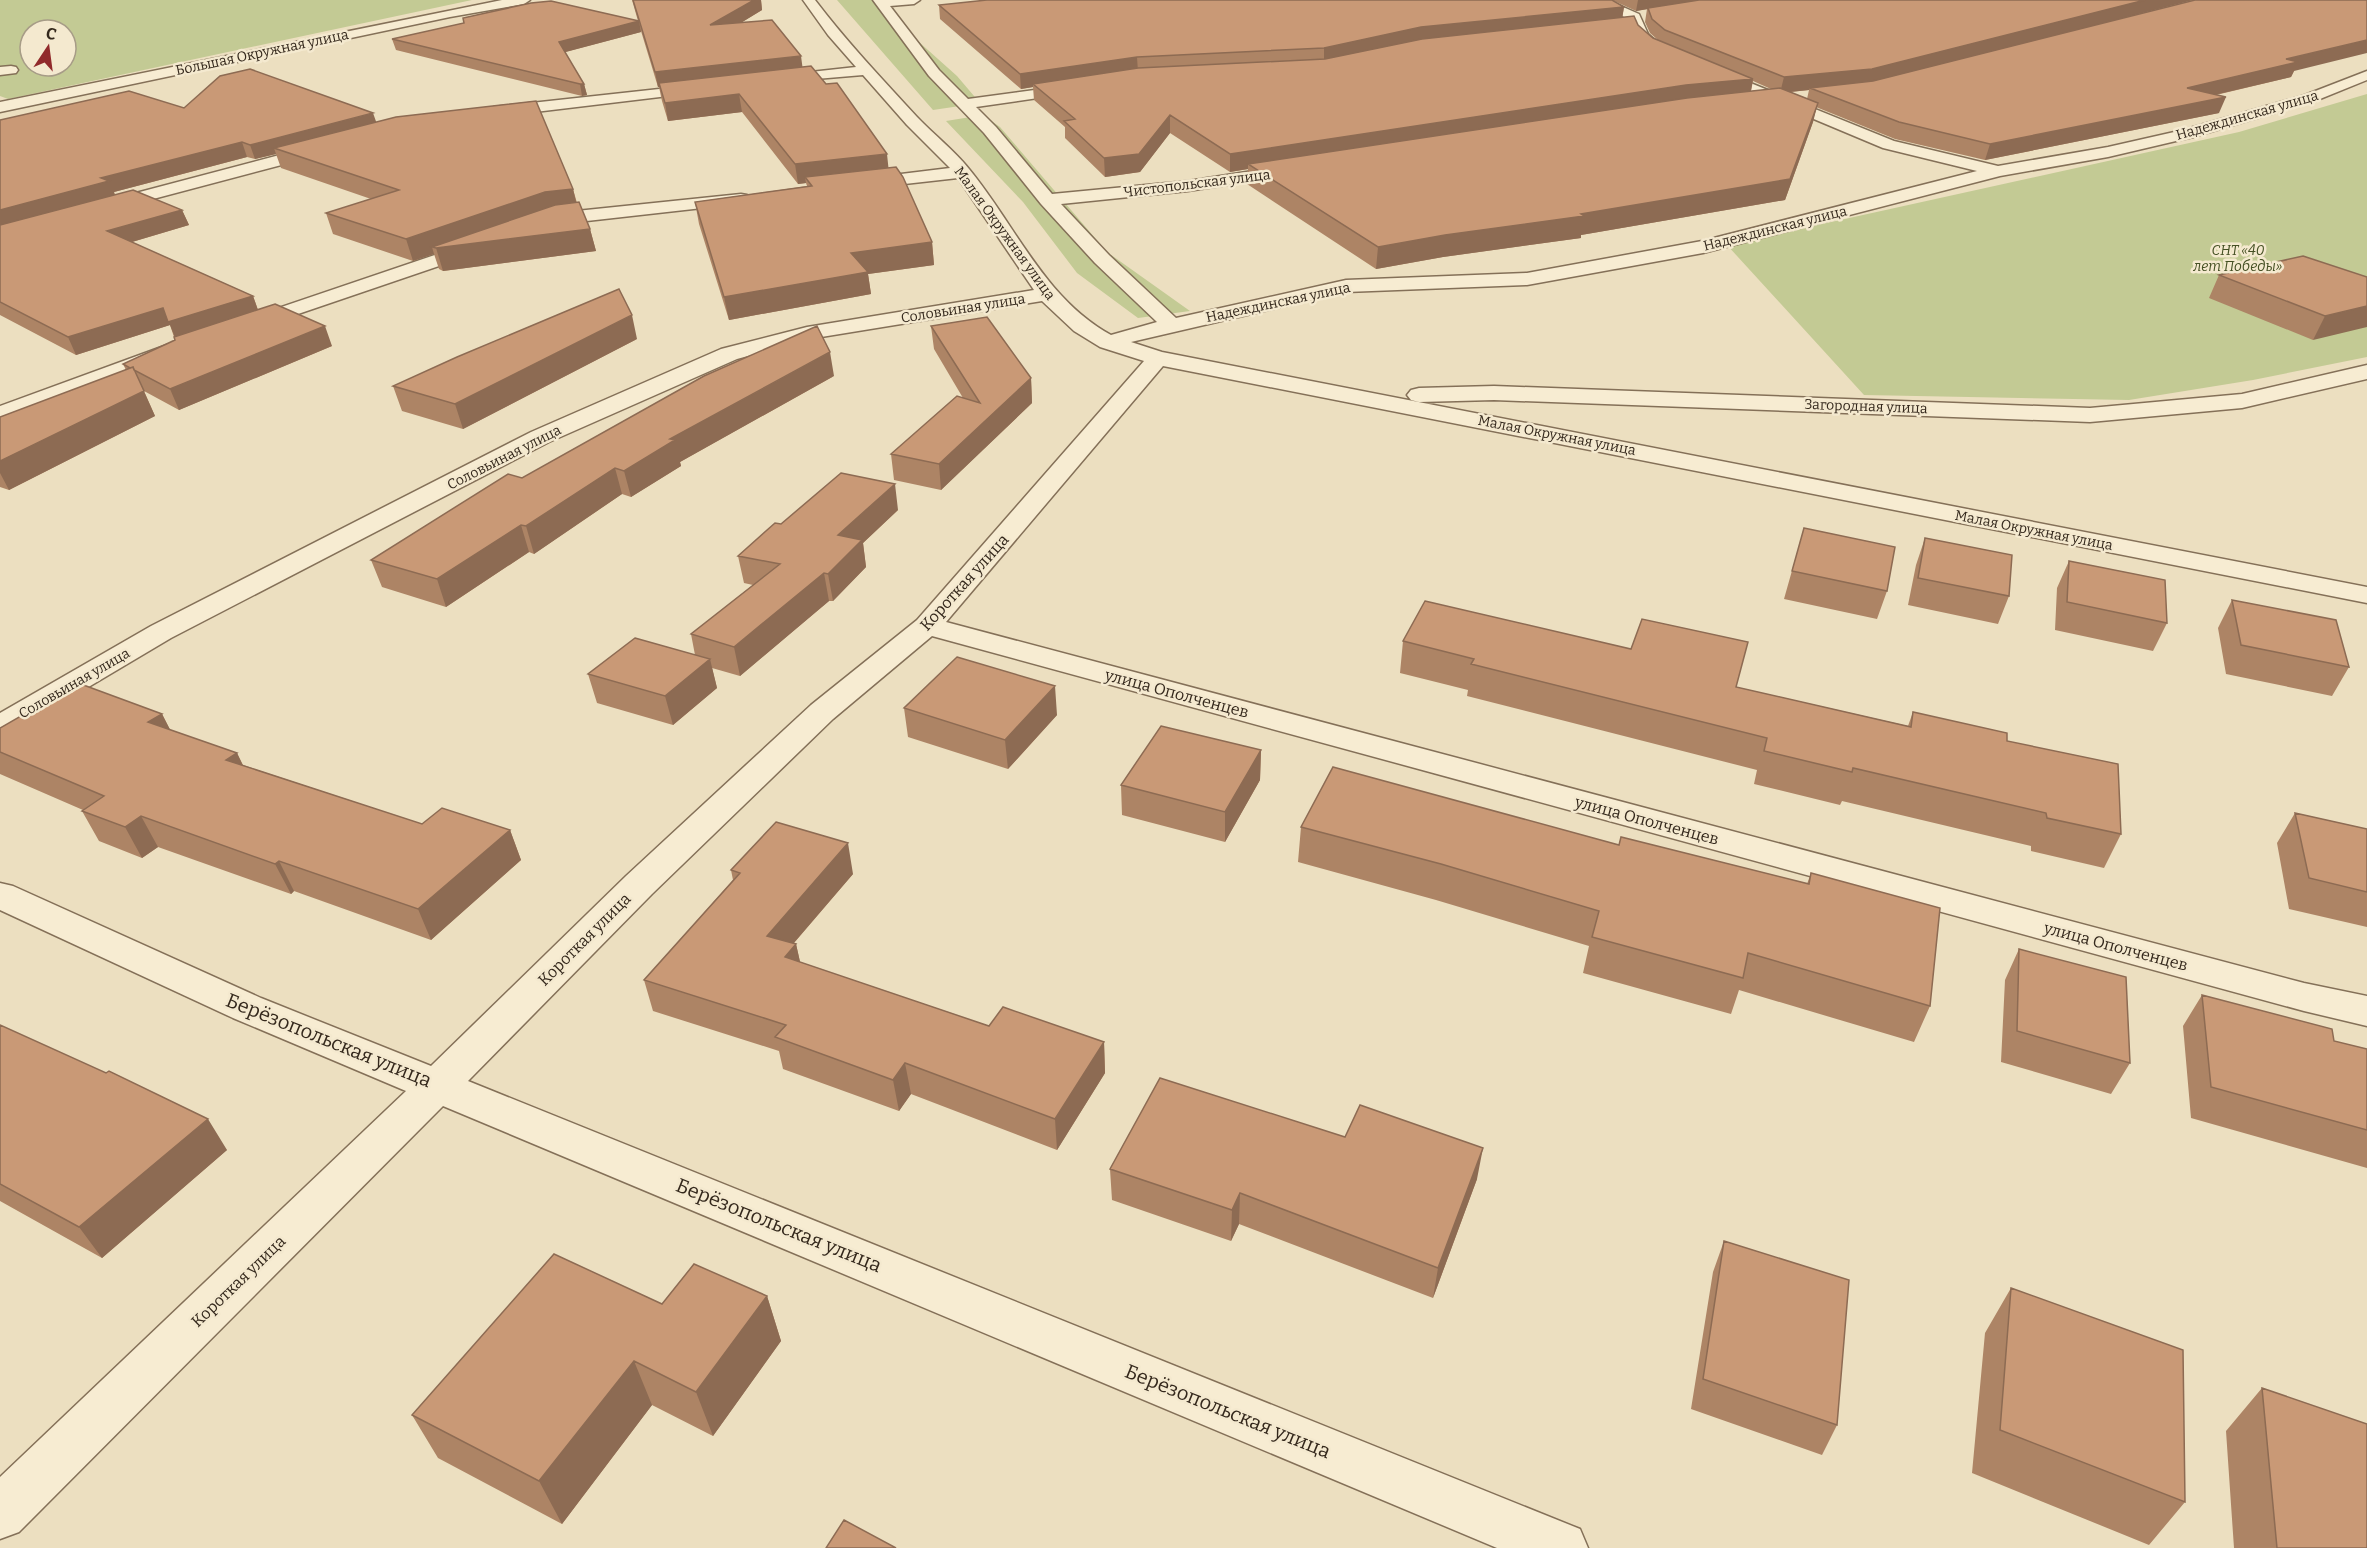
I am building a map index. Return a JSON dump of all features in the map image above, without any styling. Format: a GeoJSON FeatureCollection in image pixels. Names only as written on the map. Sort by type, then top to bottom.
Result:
{"type":"FeatureCollection","features":[{"type":"Feature","properties":{"kind":"street","name":"Большая Окружная улица"},"geometry":{"type":"LineString","coordinates":[[0,107],[428,17],[524,0]]}},
{"type":"Feature","properties":{"kind":"street"},"geometry":{"type":"LineString","coordinates":[[809,0],[833,32],[868,70]]}},
{"type":"Feature","properties":{"kind":"street"},"geometry":{"type":"LineString","coordinates":[[881,1],[914,0]]}},
{"type":"Feature","properties":{"kind":"street"},"geometry":{"type":"LineString","coordinates":[[1597,0],[1636,21],[1642,36],[1656,49],[1676,57]]}},
{"type":"Feature","properties":{"kind":"street"},"geometry":{"type":"LineString","coordinates":[[881,1],[934,73],[990,130],[1047,200],[1102,259],[1172,325]]}},
{"type":"Feature","properties":{"kind":"street"},"geometry":{"type":"LineString","coordinates":[[1697,66],[1889,145],[1999,171]]}},
{"type":"Feature","properties":{"kind":"street"},"geometry":{"type":"LineString","coordinates":[[760,82],[868,70]]}},
{"type":"Feature","properties":{"kind":"street","name":"Малая Окружная улица"},"geometry":{"type":"LineString","coordinates":[[868,70],[913,122],[963,172],[1047,294],[1081,327],[1108,342],[1158,358],[2367,595]]}},
{"type":"Feature","properties":{"kind":"street","name":"Надеждинская улица"},"geometry":{"type":"LineString","coordinates":[[1108,342],[1172,325],[1346,286],[1527,279],[1703,247],[1999,171],[2108,152],[2187,134],[2310,98],[2367,75]]}},
{"type":"Feature","properties":{"kind":"street"},"geometry":{"type":"LineString","coordinates":[[480,114],[725,86]]}},
{"type":"Feature","properties":{"kind":"street"},"geometry":{"type":"LineString","coordinates":[[964,104],[1092,86]]}},
{"type":"Feature","properties":{"kind":"street"},"geometry":{"type":"LineString","coordinates":[[1748,102],[1814,96]]}},
{"type":"Feature","properties":{"kind":"street"},"geometry":{"type":"LineString","coordinates":[[90,211],[338,144]]}},
{"type":"Feature","properties":{"kind":"street","name":"Чистопольская улица"},"geometry":{"type":"LineString","coordinates":[[1047,200],[1188,186],[1305,168]]}},
{"type":"Feature","properties":{"kind":"street"},"geometry":{"type":"LineString","coordinates":[[837,187],[963,172]]}},
{"type":"Feature","properties":{"kind":"street"},"geometry":{"type":"LineString","coordinates":[[525,230],[556,219],[756,197]]}},
{"type":"Feature","properties":{"kind":"street"},"geometry":{"type":"LineString","coordinates":[[233,330],[493,241]]}},
{"type":"Feature","properties":{"kind":"street","name":"Соловьиная улица"},"geometry":{"type":"LineString","coordinates":[[0,726],[161,633],[530,442],[729,354],[807,333],[1047,294]]}},
{"type":"Feature","properties":{"kind":"street"},"geometry":{"type":"LineString","coordinates":[[0,414],[189,345]]}},
{"type":"Feature","properties":{"kind":"street","name":"Короткая улица"},"geometry":{"type":"LineString","coordinates":[[0,1513],[639,885],[822,712],[927,626],[1158,358]]}},
{"type":"Feature","properties":{"kind":"street","name":"Загородная улица"},"geometry":{"type":"LineString","coordinates":[[1361,396],[1494,393],[2091,415],[2242,401],[2367,372]]}},
{"type":"Feature","properties":{"kind":"street","name":"улица Ополченцев"},"geometry":{"type":"LineString","coordinates":[[927,626],[2304,997],[2367,1011]]}},
{"type":"Feature","properties":{"kind":"street","name":"Берёзопольская улица"},"geometry":{"type":"LineString","coordinates":[[0,895],[247,1008],[1561,1548]]}},
{"type":"Feature","properties":{"kind":"green space"},"geometry":{"type":"Polygon","coordinates":[[[0,0],[472,0],[8,99],[0,96],[0,0]]]}},
{"type":"Feature","properties":{"kind":"green space"},"geometry":{"type":"Polygon","coordinates":[[[837,0],[872,0],[957,76],[980,103],[933,110],[837,0]]]}},
{"type":"Feature","properties":{"kind":"green space","name":"СНТ «40 лет Победы»"},"geometry":{"type":"Polygon","coordinates":[[[2367,94],[2367,357],[2253,380],[2129,400],[1864,395],[1727,245],[2239,132],[2367,94]]]}},
{"type":"Feature","properties":{"kind":"green space"},"geometry":{"type":"Polygon","coordinates":[[[983,115],[1000,127],[1107,252],[1190,311],[1138,318],[1077,273],[1023,202],[946,121],[983,115]]]}},
{"type":"Feature","properties":{"kind":"building"},"geometry":{"type":"Polygon","coordinates":[[[633,0],[754,0],[710,25],[772,20],[801,56],[655,72],[633,0]]]}},
{"type":"Feature","properties":{"kind":"building"},"geometry":{"type":"Polygon","coordinates":[[[987,0],[1612,0],[1624,7],[1421,27],[1324,48],[1137,57],[1020,74],[939,5],[987,0]]]}},
{"type":"Feature","properties":{"kind":"building"},"geometry":{"type":"Polygon","coordinates":[[[1699,0],[2145,0],[1872,69],[1784,77],[1665,30],[1652,19],[1648,8],[1699,0]]]}},
{"type":"Feature","properties":{"kind":"building"},"geometry":{"type":"Polygon","coordinates":[[[2195,0],[2367,0],[2367,40],[2286,59],[2298,62],[2187,88],[2226,97],[1990,144],[1899,122],[1810,88],[1873,81],[2195,0]]]}},
{"type":"Feature","properties":{"kind":"building"},"geometry":{"type":"Polygon","coordinates":[[[551,1],[639,21],[559,42],[584,84],[392,39],[464,23],[463,18],[531,3],[551,1]]]}},
{"type":"Feature","properties":{"kind":"building"},"geometry":{"type":"Polygon","coordinates":[[[1634,16],[1638,25],[1653,38],[1753,79],[1686,85],[1230,154],[1170,115],[1139,154],[1104,158],[1064,121],[1075,119],[1033,84],[1138,68],[1325,59],[1422,39],[1634,16]]]}},
{"type":"Feature","properties":{"kind":"building"},"geometry":{"type":"Polygon","coordinates":[[[811,66],[826,84],[837,83],[887,154],[795,164],[739,94],[665,103],[659,83],[811,66]]]}},
{"type":"Feature","properties":{"kind":"building"},"geometry":{"type":"Polygon","coordinates":[[[250,69],[373,113],[250,145],[242,142],[101,178],[109,181],[0,210],[0,120],[129,91],[184,108],[220,76],[250,69]]]}},
{"type":"Feature","properties":{"kind":"building"},"geometry":{"type":"Polygon","coordinates":[[[1780,88],[1818,103],[1790,179],[1581,214],[1584,216],[1445,235],[1378,247],[1248,164],[1687,98],[1780,88]]]}},
{"type":"Feature","properties":{"kind":"building"},"geometry":{"type":"Polygon","coordinates":[[[536,101],[573,189],[545,192],[406,239],[326,213],[399,190],[274,148],[396,117],[536,101]]]}},
{"type":"Feature","properties":{"kind":"building"},"geometry":{"type":"Polygon","coordinates":[[[896,167],[903,177],[932,242],[851,253],[868,272],[724,297],[695,202],[812,186],[805,177],[896,167]]]}},
{"type":"Feature","properties":{"kind":"building"},"geometry":{"type":"Polygon","coordinates":[[[133,190],[182,210],[107,231],[253,296],[168,322],[163,308],[68,337],[0,302],[0,225],[133,190]]]}},
{"type":"Feature","properties":{"kind":"building"},"geometry":{"type":"Polygon","coordinates":[[[579,202],[590,229],[432,247],[555,205],[579,202]]]}},
{"type":"Feature","properties":{"kind":"building"},"geometry":{"type":"Polygon","coordinates":[[[2303,256],[2367,277],[2367,306],[2325,316],[2219,275],[2303,256]]]}},
{"type":"Feature","properties":{"kind":"building"},"geometry":{"type":"Polygon","coordinates":[[[619,289],[632,315],[455,404],[393,386],[457,357],[619,289]]]}},
{"type":"Feature","properties":{"kind":"building"},"geometry":{"type":"Polygon","coordinates":[[[275,304],[325,326],[170,389],[134,370],[133,367],[130,368],[123,364],[175,340],[174,337],[275,304]]]}},
{"type":"Feature","properties":{"kind":"building"},"geometry":{"type":"Polygon","coordinates":[[[987,317],[1031,378],[939,464],[891,454],[957,396],[980,403],[931,326],[987,317]]]}},
{"type":"Feature","properties":{"kind":"building"},"geometry":{"type":"Polygon","coordinates":[[[817,326],[830,352],[670,439],[675,440],[624,471],[615,468],[526,526],[521,525],[437,579],[371,560],[508,474],[522,478],[704,376],[817,326]]]}},
{"type":"Feature","properties":{"kind":"building"},"geometry":{"type":"Polygon","coordinates":[[[133,367],[144,391],[0,461],[0,417],[133,367]]]}},
{"type":"Feature","properties":{"kind":"building"},"geometry":{"type":"Polygon","coordinates":[[[841,473],[895,484],[838,535],[862,540],[828,574],[824,573],[734,647],[691,634],[780,564],[738,556],[775,523],[781,524],[841,473]]]}},
{"type":"Feature","properties":{"kind":"building"},"geometry":{"type":"Polygon","coordinates":[[[1804,528],[1895,547],[1887,591],[1792,571],[1804,528]]]}},
{"type":"Feature","properties":{"kind":"building"},"geometry":{"type":"Polygon","coordinates":[[[1925,538],[2012,555],[2009,596],[1918,578],[1925,538]]]}},
{"type":"Feature","properties":{"kind":"building"},"geometry":{"type":"Polygon","coordinates":[[[2069,561],[2165,580],[2167,623],[2067,602],[2069,561]]]}},
{"type":"Feature","properties":{"kind":"building"},"geometry":{"type":"Polygon","coordinates":[[[2232,600],[2336,620],[2349,667],[2241,645],[2232,600]]]}},
{"type":"Feature","properties":{"kind":"building"},"geometry":{"type":"Polygon","coordinates":[[[1425,601],[1631,649],[1642,619],[1748,642],[1736,687],[1911,727],[1913,712],[2007,733],[2007,741],[2118,764],[2121,834],[2047,818],[2046,813],[1853,768],[1852,772],[1764,751],[1767,738],[1471,664],[1474,659],[1403,641],[1425,601]]]}},
{"type":"Feature","properties":{"kind":"building"},"geometry":{"type":"Polygon","coordinates":[[[635,638],[710,659],[665,696],[588,674],[635,638]]]}},
{"type":"Feature","properties":{"kind":"building"},"geometry":{"type":"Polygon","coordinates":[[[957,657],[1055,686],[1005,740],[904,708],[957,657]]]}},
{"type":"Feature","properties":{"kind":"building"},"geometry":{"type":"Polygon","coordinates":[[[78,683],[162,714],[148,722],[237,753],[226,760],[422,824],[442,808],[510,830],[418,909],[279,861],[275,864],[141,816],[125,827],[82,811],[104,796],[0,752],[0,728],[78,683]]]}},
{"type":"Feature","properties":{"kind":"building"},"geometry":{"type":"Polygon","coordinates":[[[1161,726],[1261,750],[1225,812],[1121,785],[1161,726]]]}},
{"type":"Feature","properties":{"kind":"building"},"geometry":{"type":"Polygon","coordinates":[[[1333,767],[1619,845],[1621,837],[1809,884],[1811,873],[1940,908],[1930,1006],[1748,953],[1743,978],[1592,937],[1599,911],[1441,864],[1301,827],[1333,767]]]}},
{"type":"Feature","properties":{"kind":"building"},"geometry":{"type":"Polygon","coordinates":[[[2295,813],[2367,829],[2367,892],[2309,878],[2295,813]]]}},
{"type":"Feature","properties":{"kind":"building"},"geometry":{"type":"Polygon","coordinates":[[[776,822],[848,843],[767,936],[796,944],[785,957],[989,1026],[1003,1007],[1104,1042],[1055,1119],[905,1063],[893,1080],[775,1037],[786,1025],[644,980],[740,873],[731,870],[776,822]]]}},
{"type":"Feature","properties":{"kind":"building"},"geometry":{"type":"Polygon","coordinates":[[[2019,949],[2126,977],[2130,1063],[2017,1031],[2019,949]]]}},
{"type":"Feature","properties":{"kind":"building"},"geometry":{"type":"Polygon","coordinates":[[[2202,995],[2332,1029],[2334,1041],[2367,1049],[2367,1130],[2211,1087],[2202,995]]]}},
{"type":"Feature","properties":{"kind":"building"},"geometry":{"type":"Polygon","coordinates":[[[0,1025],[106,1073],[109,1071],[208,1119],[79,1227],[0,1184],[0,1025]]]}},
{"type":"Feature","properties":{"kind":"building"},"geometry":{"type":"Polygon","coordinates":[[[1160,1078],[1345,1137],[1360,1105],[1483,1148],[1438,1268],[1240,1193],[1232,1210],[1110,1169],[1160,1078]]]}},
{"type":"Feature","properties":{"kind":"building"},"geometry":{"type":"Polygon","coordinates":[[[1724,1241],[1849,1280],[1837,1425],[1703,1379],[1724,1241]]]}},
{"type":"Feature","properties":{"kind":"building"},"geometry":{"type":"Polygon","coordinates":[[[554,1254],[662,1304],[694,1264],[767,1296],[696,1392],[634,1361],[539,1481],[412,1415],[554,1254]]]}},
{"type":"Feature","properties":{"kind":"building"},"geometry":{"type":"Polygon","coordinates":[[[2011,1288],[2183,1350],[2185,1502],[2000,1430],[2011,1288]]]}},
{"type":"Feature","properties":{"kind":"building"},"geometry":{"type":"Polygon","coordinates":[[[2262,1388],[2367,1424],[2367,1548],[2277,1548],[2262,1388]]]}},
{"type":"Feature","properties":{"kind":"building"},"geometry":{"type":"Polygon","coordinates":[[[844,1520],[896,1548],[826,1548],[844,1520]]]}}]}
